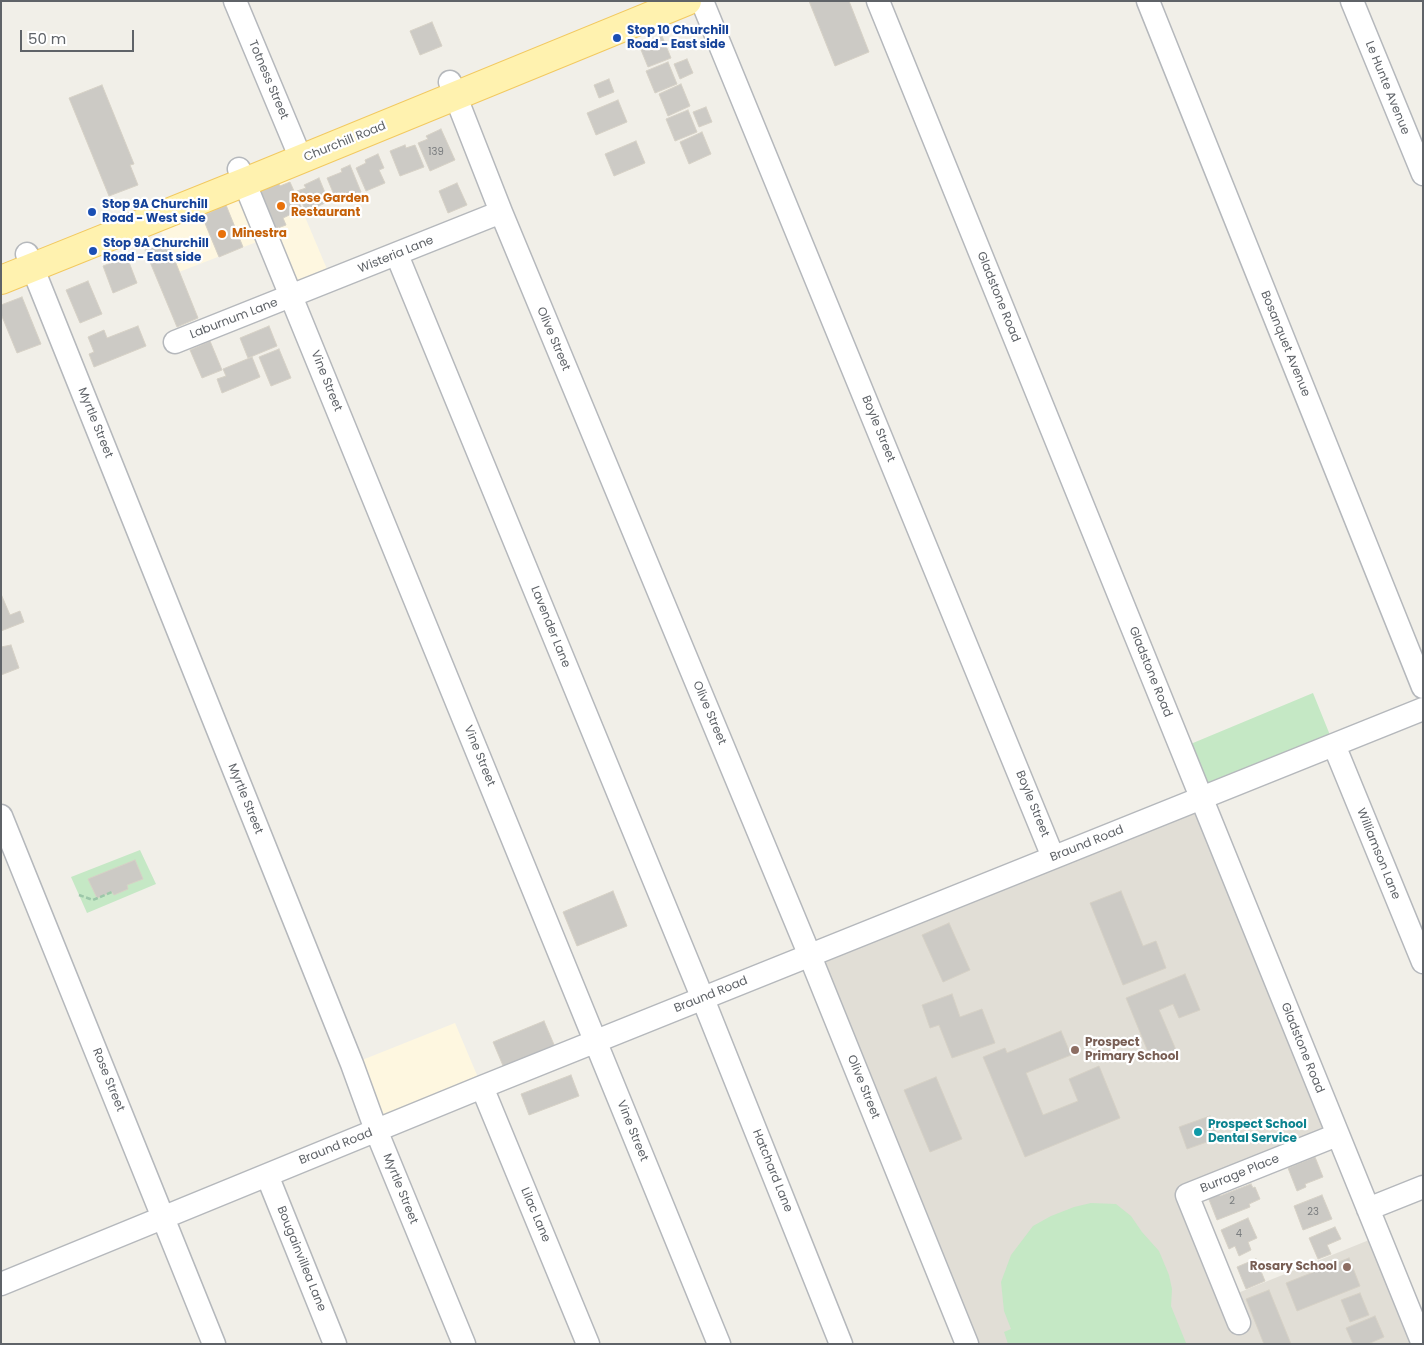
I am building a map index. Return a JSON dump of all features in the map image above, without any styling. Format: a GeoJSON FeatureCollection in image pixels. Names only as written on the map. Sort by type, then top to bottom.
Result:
{"type":"FeatureCollection","features":[{"type":"Feature","properties":{"kind":"main road","name":"Churchill Road"},"geometry":{"type":"LineString","coordinates":[[453,89],[648,1]]}},
{"type":"Feature","properties":{"kind":"main road","name":"Churchill Road"},"geometry":{"type":"LineString","coordinates":[[1,280],[30,260],[453,89],[687,1]]}},
{"type":"Feature","properties":{"kind":"main road","name":"Churchill Road"},"geometry":{"type":"LineString","coordinates":[[1,264],[30,260]]}},
{"type":"Feature","properties":{"kind":"street","name":"Totness Street"},"geometry":{"type":"LineString","coordinates":[[235,1],[299,152]]}},
{"type":"Feature","properties":{"kind":"street","name":"Boyle Street"},"geometry":{"type":"LineString","coordinates":[[702,1],[1053,857]]}},
{"type":"Feature","properties":{"kind":"street","name":"Gladstone Road"},"geometry":{"type":"LineString","coordinates":[[878,1],[1423,1344]]}},
{"type":"Feature","properties":{"kind":"street","name":"Bosanquet Avenue"},"geometry":{"type":"LineString","coordinates":[[1148,1],[1423,687]]}},
{"type":"Feature","properties":{"kind":"street","name":"Le Hunte Avenue"},"geometry":{"type":"LineString","coordinates":[[1352,1],[1423,174]]}},
{"type":"Feature","properties":{"kind":"street","name":"Olive Street"},"geometry":{"type":"LineString","coordinates":[[453,89],[501,212],[810,956],[967,1344]]}},
{"type":"Feature","properties":{"kind":"street","name":"Vine Street"},"geometry":{"type":"LineString","coordinates":[[242,175],[718,1344]]}},
{"type":"Feature","properties":{"kind":"street","name":"Wisteria Lane"},"geometry":{"type":"LineString","coordinates":[[292,296],[501,212]]}},
{"type":"Feature","properties":{"kind":"street","name":"Lavender Lane"},"geometry":{"type":"LineString","coordinates":[[397,255],[703,999]]}},
{"type":"Feature","properties":{"kind":"street","name":"Myrtle Street"},"geometry":{"type":"LineString","coordinates":[[30,260],[348,1054],[376,1130],[464,1344]]}},
{"type":"Feature","properties":{"kind":"street","name":"Laburnum Lane"},"geometry":{"type":"LineString","coordinates":[[175,342],[292,296]]}},
{"type":"Feature","properties":{"kind":"street","name":"Braund Road"},"geometry":{"type":"LineString","coordinates":[[1,1284],[482,1087],[1423,709]]}},
{"type":"Feature","properties":{"kind":"street","name":"Williamson Lane"},"geometry":{"type":"LineString","coordinates":[[1334,745],[1423,962]]}},
{"type":"Feature","properties":{"kind":"street","name":"Rose Street"},"geometry":{"type":"LineString","coordinates":[[1,816],[48,911],[163,1217],[214,1344]]}},
{"type":"Feature","properties":{"kind":"street","name":"Hatchard Lane"},"geometry":{"type":"LineString","coordinates":[[703,999],[842,1344]]}},
{"type":"Feature","properties":{"kind":"street","name":"Lilac Lane"},"geometry":{"type":"LineString","coordinates":[[482,1087],[588,1344]]}},
{"type":"Feature","properties":{"kind":"street","name":"Burrage Place"},"geometry":{"type":"LineString","coordinates":[[1239,1323],[1187,1195],[1337,1134]]}},
{"type":"Feature","properties":{"kind":"street","name":"Bougainvillea Lane"},"geometry":{"type":"LineString","coordinates":[[267,1174],[335,1344]]}},
{"type":"Feature","properties":{"kind":"street"},"geometry":{"type":"LineString","coordinates":[[1368,1209],[1423,1187]]}},
{"type":"Feature","properties":{"kind":"path"},"geometry":{"type":"LineString","coordinates":[[78,895],[93,900],[112,892]]}},
{"type":"Feature","properties":{"kind":"shaded area"},"geometry":{"type":"Polygon","coordinates":[[[284,167],[332,281],[292,296],[267,238],[179,272],[155,218],[284,167]]]}},
{"type":"Feature","properties":{"kind":"shaded area","name":"Prospect Primary School"},"geometry":{"type":"Polygon","coordinates":[[[1201,798],[1337,1135],[1187,1195],[1228,1297],[1379,1236],[1423,1344],[967,1344],[810,956],[1201,798]]]}},
{"type":"Feature","properties":{"kind":"shaded area"},"geometry":{"type":"Polygon","coordinates":[[[455,1023],[482,1087],[376,1130],[352,1064],[455,1023]]]}},
{"type":"Feature","properties":{"kind":"green space"},"geometry":{"type":"Polygon","coordinates":[[[1313,693],[1334,745],[1201,798],[1181,748],[1313,693]]]}},
{"type":"Feature","properties":{"kind":"green space"},"geometry":{"type":"Polygon","coordinates":[[[140,850],[156,884],[87,913],[71,877],[140,850]]]}},
{"type":"Feature","properties":{"kind":"green space"},"geometry":{"type":"Polygon","coordinates":[[[1091,1203],[1116,1204],[1131,1216],[1159,1251],[1169,1275],[1172,1289],[1171,1306],[1186,1343],[1008,1344],[1004,1332],[1011,1329],[1004,1311],[1001,1282],[1011,1255],[1033,1226],[1051,1216],[1091,1203]]]}},
{"type":"Feature","properties":{"kind":"building"},"geometry":{"type":"Polygon","coordinates":[[[809,1],[849,1],[869,52],[835,66],[809,1]]]}},
{"type":"Feature","properties":{"kind":"building"},"geometry":{"type":"Polygon","coordinates":[[[432,22],[442,46],[420,55],[410,31],[432,22]]]}},
{"type":"Feature","properties":{"kind":"building"},"geometry":{"type":"Polygon","coordinates":[[[662,36],[671,58],[648,67],[639,45],[662,36]]]}},
{"type":"Feature","properties":{"kind":"building"},"geometry":{"type":"Polygon","coordinates":[[[687,59],[693,73],[680,79],[674,64],[687,59]]]}},
{"type":"Feature","properties":{"kind":"building"},"geometry":{"type":"Polygon","coordinates":[[[668,62],[677,84],[655,93],[646,71],[668,62]]]}},
{"type":"Feature","properties":{"kind":"building"},"geometry":{"type":"Polygon","coordinates":[[[609,79],[614,92],[599,98],[594,85],[609,79]]]}},
{"type":"Feature","properties":{"kind":"building"},"geometry":{"type":"Polygon","coordinates":[[[681,84],[690,106],[668,116],[659,94],[681,84]]]}},
{"type":"Feature","properties":{"kind":"building"},"geometry":{"type":"Polygon","coordinates":[[[102,85],[134,164],[130,165],[138,185],[109,196],[69,98],[102,85]]]}},
{"type":"Feature","properties":{"kind":"building"},"geometry":{"type":"Polygon","coordinates":[[[618,100],[627,122],[596,135],[587,113],[618,100]]]}},
{"type":"Feature","properties":{"kind":"building"},"geometry":{"type":"Polygon","coordinates":[[[706,107],[712,122],[699,127],[693,112],[706,107]]]}},
{"type":"Feature","properties":{"kind":"building"},"geometry":{"type":"Polygon","coordinates":[[[688,110],[697,132],[675,141],[666,119],[688,110]]]}},
{"type":"Feature","properties":{"kind":"building"},"geometry":{"type":"Polygon","coordinates":[[[441,129],[455,160],[430,171],[418,143],[428,139],[426,136],[441,129]]]}},
{"type":"Feature","properties":{"kind":"building"},"geometry":{"type":"Polygon","coordinates":[[[702,132],[711,154],[689,164],[680,142],[702,132]]]}},
{"type":"Feature","properties":{"kind":"building"},"geometry":{"type":"Polygon","coordinates":[[[636,141],[645,163],[614,176],[605,154],[636,141]]]}},
{"type":"Feature","properties":{"kind":"building"},"geometry":{"type":"Polygon","coordinates":[[[405,145],[406,148],[415,145],[424,167],[400,176],[390,151],[405,145]]]}},
{"type":"Feature","properties":{"kind":"building"},"geometry":{"type":"Polygon","coordinates":[[[378,154],[384,168],[379,170],[385,183],[366,191],[356,168],[366,163],[365,160],[378,154]]]}},
{"type":"Feature","properties":{"kind":"building"},"geometry":{"type":"Polygon","coordinates":[[[350,165],[361,192],[337,202],[327,178],[342,172],[341,169],[350,165]]]}},
{"type":"Feature","properties":{"kind":"building"},"geometry":{"type":"Polygon","coordinates":[[[319,178],[326,195],[321,197],[325,203],[306,212],[297,191],[306,188],[304,185],[319,178]]]}},
{"type":"Feature","properties":{"kind":"building"},"geometry":{"type":"Polygon","coordinates":[[[278,182],[280,186],[290,182],[302,209],[283,218],[286,225],[275,229],[258,191],[278,182]]]}},
{"type":"Feature","properties":{"kind":"building"},"geometry":{"type":"Polygon","coordinates":[[[457,183],[467,205],[448,213],[439,191],[457,183]]]}},
{"type":"Feature","properties":{"kind":"building"},"geometry":{"type":"Polygon","coordinates":[[[226,205],[243,247],[219,257],[202,216],[226,205]]]}},
{"type":"Feature","properties":{"kind":"building"},"geometry":{"type":"Polygon","coordinates":[[[167,241],[198,318],[177,327],[145,250],[167,241]]]}},
{"type":"Feature","properties":{"kind":"building"},"geometry":{"type":"Polygon","coordinates":[[[127,257],[137,283],[113,293],[103,266],[127,257]]]}},
{"type":"Feature","properties":{"kind":"building"},"geometry":{"type":"Polygon","coordinates":[[[88,281],[102,314],[80,323],[66,290],[88,281]]]}},
{"type":"Feature","properties":{"kind":"building"},"geometry":{"type":"Polygon","coordinates":[[[22,297],[41,344],[17,353],[1,314],[1,305],[22,297]]]}},
{"type":"Feature","properties":{"kind":"building"},"geometry":{"type":"Polygon","coordinates":[[[138,326],[146,346],[94,367],[89,354],[94,352],[88,337],[104,330],[107,338],[138,326]]]}},
{"type":"Feature","properties":{"kind":"building"},"geometry":{"type":"Polygon","coordinates":[[[269,326],[277,346],[248,358],[240,338],[269,326]]]}},
{"type":"Feature","properties":{"kind":"building"},"geometry":{"type":"Polygon","coordinates":[[[210,341],[222,370],[202,378],[190,350],[210,341]]]}},
{"type":"Feature","properties":{"kind":"building"},"geometry":{"type":"Polygon","coordinates":[[[279,349],[291,378],[271,386],[259,357],[279,349]]]}},
{"type":"Feature","properties":{"kind":"building"},"geometry":{"type":"Polygon","coordinates":[[[252,357],[260,377],[222,393],[217,379],[226,376],[223,369],[252,357]]]}},
{"type":"Feature","properties":{"kind":"building"},"geometry":{"type":"Polygon","coordinates":[[[1,594],[10,615],[20,611],[24,622],[1,631],[1,594]]]}},
{"type":"Feature","properties":{"kind":"building"},"geometry":{"type":"Polygon","coordinates":[[[11,645],[19,668],[1,675],[1,647],[11,645]]]}},
{"type":"Feature","properties":{"kind":"building"},"geometry":{"type":"Polygon","coordinates":[[[135,860],[143,879],[127,885],[128,889],[114,895],[112,892],[97,898],[88,879],[135,860]]]}},
{"type":"Feature","properties":{"kind":"building"},"geometry":{"type":"Polygon","coordinates":[[[613,891],[627,926],[577,946],[563,912],[613,891]]]}},
{"type":"Feature","properties":{"kind":"building"},"geometry":{"type":"Polygon","coordinates":[[[1121,891],[1143,946],[1156,941],[1166,968],[1123,985],[1090,903],[1121,891]]]}},
{"type":"Feature","properties":{"kind":"building"},"geometry":{"type":"Polygon","coordinates":[[[949,923],[970,970],[943,982],[922,935],[949,923]]]}},
{"type":"Feature","properties":{"kind":"building"},"geometry":{"type":"Polygon","coordinates":[[[1185,974],[1200,1010],[1179,1018],[1173,1004],[1159,1010],[1176,1050],[1151,1059],[1126,998],[1185,974]]]}},
{"type":"Feature","properties":{"kind":"building"},"geometry":{"type":"Polygon","coordinates":[[[952,994],[960,1017],[982,1009],[995,1043],[952,1058],[939,1025],[930,1028],[922,1005],[952,994]]]}},
{"type":"Feature","properties":{"kind":"building"},"geometry":{"type":"Polygon","coordinates":[[[544,1021],[555,1047],[504,1068],[493,1042],[544,1021]]]}},
{"type":"Feature","properties":{"kind":"building"},"geometry":{"type":"Polygon","coordinates":[[[1061,1031],[1071,1055],[1026,1073],[1043,1115],[1078,1101],[1069,1079],[1099,1066],[1120,1118],[1025,1157],[983,1057],[1005,1048],[1007,1053],[1061,1031]]]}},
{"type":"Feature","properties":{"kind":"building"},"geometry":{"type":"Polygon","coordinates":[[[571,1075],[579,1096],[529,1115],[521,1094],[571,1075]]]}},
{"type":"Feature","properties":{"kind":"building"},"geometry":{"type":"Polygon","coordinates":[[[936,1077],[962,1139],[930,1152],[904,1090],[936,1077]]]}},
{"type":"Feature","properties":{"kind":"building","name":"Prospect School Dental Service"},"geometry":{"type":"Polygon","coordinates":[[[1210,1116],[1218,1138],[1187,1149],[1179,1127],[1210,1116]]]}},
{"type":"Feature","properties":{"kind":"building"},"geometry":{"type":"Polygon","coordinates":[[[1315,1157],[1323,1177],[1305,1184],[1306,1187],[1297,1191],[1288,1168],[1315,1157]]]}},
{"type":"Feature","properties":{"kind":"building"},"geometry":{"type":"Polygon","coordinates":[[[1251,1184],[1253,1188],[1255,1187],[1260,1199],[1249,1204],[1250,1207],[1217,1220],[1208,1197],[1219,1192],[1220,1196],[1251,1184]]]}},
{"type":"Feature","properties":{"kind":"building"},"geometry":{"type":"Polygon","coordinates":[[[1322,1195],[1332,1219],[1303,1230],[1294,1206],[1322,1195]]]}},
{"type":"Feature","properties":{"kind":"building"},"geometry":{"type":"Polygon","coordinates":[[[1248,1218],[1257,1238],[1248,1242],[1251,1250],[1239,1256],[1235,1246],[1229,1249],[1221,1230],[1248,1218]]]}},
{"type":"Feature","properties":{"kind":"building"},"geometry":{"type":"Polygon","coordinates":[[[1335,1227],[1341,1239],[1327,1245],[1331,1254],[1318,1259],[1309,1238],[1335,1227]]]}},
{"type":"Feature","properties":{"kind":"building"},"geometry":{"type":"Polygon","coordinates":[[[1349,1258],[1360,1286],[1297,1311],[1286,1283],[1349,1258]]]}},
{"type":"Feature","properties":{"kind":"building"},"geometry":{"type":"Polygon","coordinates":[[[1256,1259],[1265,1281],[1246,1289],[1237,1267],[1256,1259]]]}},
{"type":"Feature","properties":{"kind":"building"},"geometry":{"type":"Polygon","coordinates":[[[1269,1290],[1291,1344],[1264,1344],[1246,1299],[1269,1290]]]}},
{"type":"Feature","properties":{"kind":"building"},"geometry":{"type":"Polygon","coordinates":[[[1360,1293],[1369,1315],[1350,1322],[1341,1300],[1360,1293]]]}},
{"type":"Feature","properties":{"kind":"building"},"geometry":{"type":"Polygon","coordinates":[[[1375,1316],[1384,1337],[1368,1344],[1353,1344],[1346,1328],[1375,1316]]]}},
{"type":"Feature","properties":{"kind":"place","name":"Stop 10 Churchill Road - East side"},"geometry":{"type":"Point","coordinates":[617,38]}},
{"type":"Feature","properties":{"kind":"place","name":"Rose Garden Restaurant"},"geometry":{"type":"Point","coordinates":[281,206]}},
{"type":"Feature","properties":{"kind":"place","name":"Stop 9A Churchill Road - West side"},"geometry":{"type":"Point","coordinates":[92,212]}},
{"type":"Feature","properties":{"kind":"place","name":"Minestra"},"geometry":{"type":"Point","coordinates":[222,234]}},
{"type":"Feature","properties":{"kind":"place","name":"Stop 9A Churchill Road - East side"},"geometry":{"type":"Point","coordinates":[93,251]}},
{"type":"Feature","properties":{"kind":"place","name":"Prospect Primary School"},"geometry":{"type":"Point","coordinates":[1075,1050]}},
{"type":"Feature","properties":{"kind":"place","name":"Prospect School Dental Service"},"geometry":{"type":"Point","coordinates":[1198,1132]}},
{"type":"Feature","properties":{"kind":"place","name":"Rosary School"},"geometry":{"type":"Point","coordinates":[1347,1267]}}]}
